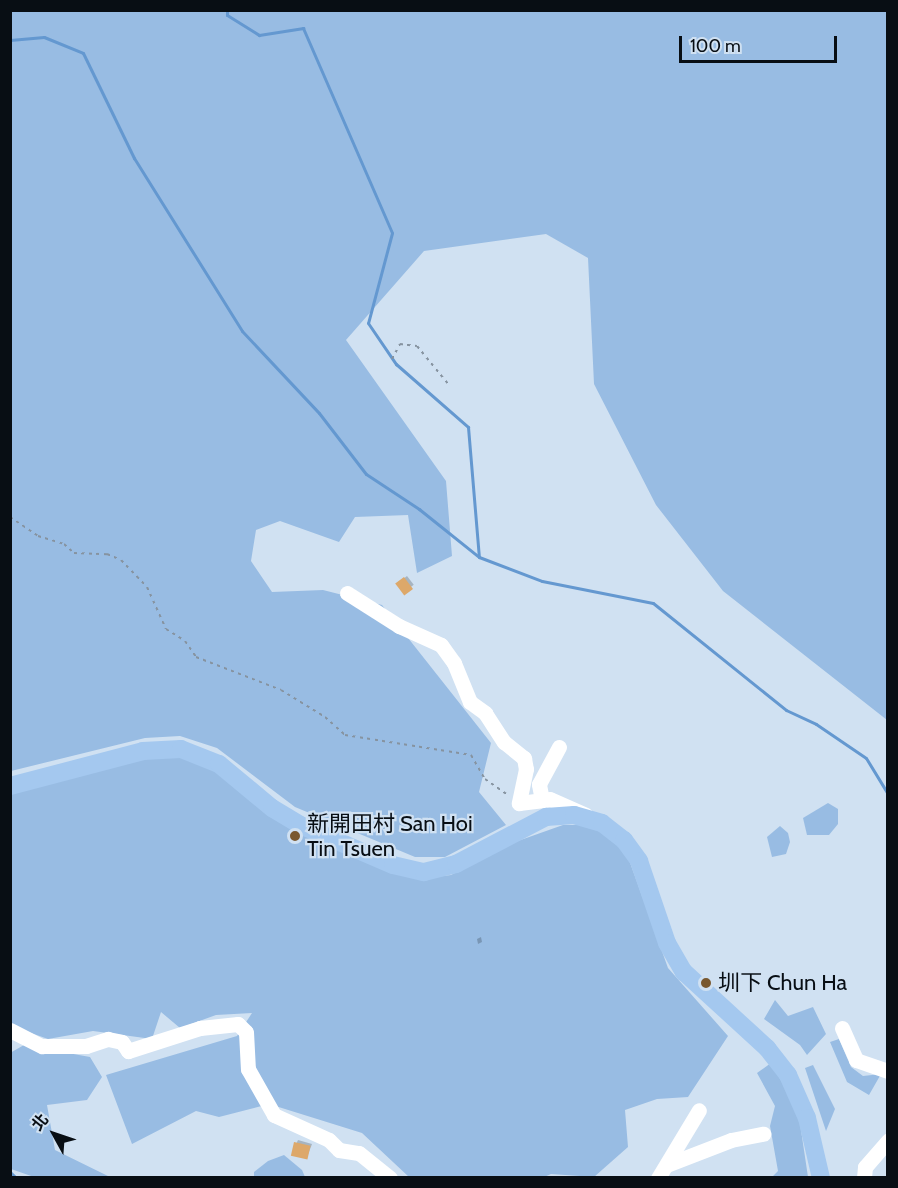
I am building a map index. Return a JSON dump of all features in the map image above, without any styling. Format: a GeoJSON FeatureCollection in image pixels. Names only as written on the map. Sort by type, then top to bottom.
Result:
{"type":"FeatureCollection","features":[{"type":"Feature","properties":{"kind":"main road"},"geometry":{"type":"LineString","coordinates":[[10,786],[143,751],[181,749],[219,764],[272,808],[300,825],[393,865],[424,872],[456,864],[535,820],[566,815],[594,820],[617,833],[635,854],[667,943],[684,972],[767,1048],[788,1075],[807,1118],[820,1178]]}},
{"type":"Feature","properties":{"kind":"street"},"geometry":{"type":"LineString","coordinates":[[347,593],[399,626],[441,645],[454,663],[470,702],[485,712],[504,742],[524,758],[526,769],[519,803],[542,800],[560,801],[594,820]]}},
{"type":"Feature","properties":{"kind":"street"},"geometry":{"type":"LineString","coordinates":[[542,800],[539,784],[559,747]]}},
{"type":"Feature","properties":{"kind":"street"},"geometry":{"type":"LineString","coordinates":[[10,1030],[42,1046],[86,1046],[108,1039],[122,1042],[128,1051],[200,1029],[238,1024],[246,1032],[248,1069],[274,1115],[329,1140],[339,1150],[359,1153],[390,1178]]}},
{"type":"Feature","properties":{"kind":"street"},"geometry":{"type":"LineString","coordinates":[[842,1028],[856,1060],[888,1071]]}},
{"type":"Feature","properties":{"kind":"street"},"geometry":{"type":"LineString","coordinates":[[658,1178],[669,1164],[699,1110]]}},
{"type":"Feature","properties":{"kind":"street"},"geometry":{"type":"LineString","coordinates":[[669,1164],[731,1140],[763,1134]]}},
{"type":"Feature","properties":{"kind":"street"},"geometry":{"type":"LineString","coordinates":[[864,1178],[865,1167],[888,1141]]}},
{"type":"Feature","properties":{"kind":"path"},"geometry":{"type":"LineString","coordinates":[[392,359],[400,344],[417,346],[449,385]]}},
{"type":"Feature","properties":{"kind":"path"},"geometry":{"type":"LineString","coordinates":[[10,517],[38,536],[64,544],[74,553],[107,554],[121,560],[147,587],[166,629],[185,640],[196,657],[282,690],[345,735],[471,755],[485,779],[519,803]]}},
{"type":"Feature","properties":{"kind":"shaded area"},"geometry":{"type":"Polygon","coordinates":[[[10,11],[887,11],[887,720],[723,591],[656,505],[594,384],[588,258],[546,234],[424,251],[346,340],[446,481],[452,556],[417,573],[408,515],[355,517],[339,542],[280,521],[256,530],[251,561],[272,592],[323,590],[382,605],[491,743],[479,792],[506,825],[445,857],[415,857],[295,807],[217,748],[180,736],[145,738],[11,771],[10,11]]]}},
{"type":"Feature","properties":{"kind":"shaded area"},"geometry":{"type":"Polygon","coordinates":[[[178,755],[207,764],[275,818],[435,877],[451,875],[515,842],[563,825],[601,825],[628,857],[668,968],[728,1036],[688,1097],[657,1099],[625,1110],[628,1147],[594,1177],[551,1174],[542,1178],[409,1177],[362,1133],[269,1104],[219,1117],[196,1111],[132,1144],[106,1075],[237,1036],[252,1013],[216,1015],[180,1028],[161,1012],[152,1039],[93,1031],[48,1039],[11,1026],[10,790],[148,756],[178,755]]]}},
{"type":"Feature","properties":{"kind":"shaded area"},"geometry":{"type":"Polygon","coordinates":[[[828,803],[838,809],[838,824],[829,835],[807,835],[803,818],[828,803]]]}},
{"type":"Feature","properties":{"kind":"shaded area"},"geometry":{"type":"Polygon","coordinates":[[[780,826],[788,833],[790,842],[786,854],[772,857],[767,837],[780,826]]]}},
{"type":"Feature","properties":{"kind":"shaded area"},"geometry":{"type":"Polygon","coordinates":[[[775,1000],[788,1016],[813,1007],[826,1034],[807,1055],[800,1045],[764,1019],[775,1000]]]}},
{"type":"Feature","properties":{"kind":"shaded area"},"geometry":{"type":"Polygon","coordinates":[[[839,1039],[851,1067],[863,1076],[881,1074],[869,1095],[847,1082],[830,1042],[839,1039]]]}},
{"type":"Feature","properties":{"kind":"shaded area"},"geometry":{"type":"Polygon","coordinates":[[[24,1045],[90,1057],[102,1077],[87,1100],[47,1105],[55,1150],[110,1177],[34,1177],[11,1169],[10,1053],[24,1045]]]}},
{"type":"Feature","properties":{"kind":"shaded area"},"geometry":{"type":"Polygon","coordinates":[[[771,1063],[798,1110],[808,1177],[772,1177],[778,1171],[770,1126],[775,1106],[757,1073],[771,1063]]]}},
{"type":"Feature","properties":{"kind":"shaded area"},"geometry":{"type":"Polygon","coordinates":[[[813,1065],[835,1109],[826,1131],[805,1068],[813,1065]]]}},
{"type":"Feature","properties":{"kind":"shaded area"},"geometry":{"type":"Polygon","coordinates":[[[284,1155],[302,1170],[305,1177],[254,1177],[254,1172],[268,1161],[284,1155]]]}},
{"type":"Feature","properties":{"kind":"building"},"geometry":{"type":"Polygon","coordinates":[[[404,577],[413,589],[404,596],[395,584],[404,577]]]}},
{"type":"Feature","properties":{"kind":"building"},"geometry":{"type":"Polygon","coordinates":[[[294,1142],[311,1146],[307,1159],[291,1156],[294,1142]]]}},
{"type":"Feature","properties":{"kind":"waterway"},"geometry":{"type":"LineString","coordinates":[[227,10],[227,15],[259,35],[303,28],[392,233],[368,323],[396,364],[468,427],[479,557],[542,581],[653,603],[786,710],[816,724],[866,758],[888,794]]}},
{"type":"Feature","properties":{"kind":"waterway"},"geometry":{"type":"LineString","coordinates":[[10,40],[44,37],[83,53],[134,158],[242,331],[319,413],[366,474],[419,509],[479,557]]}},
{"type":"Feature","properties":{"kind":"waterway"},"geometry":{"type":"LineString","coordinates":[[10,1172],[16,1178]]}},
{"type":"Feature","properties":{"kind":"place","name":"新開田村 San Hoi Tin Tsuen"},"geometry":{"type":"Point","coordinates":[295,836]}},
{"type":"Feature","properties":{"kind":"place","name":"圳下 Chun Ha"},"geometry":{"type":"Point","coordinates":[706,983]}}]}
